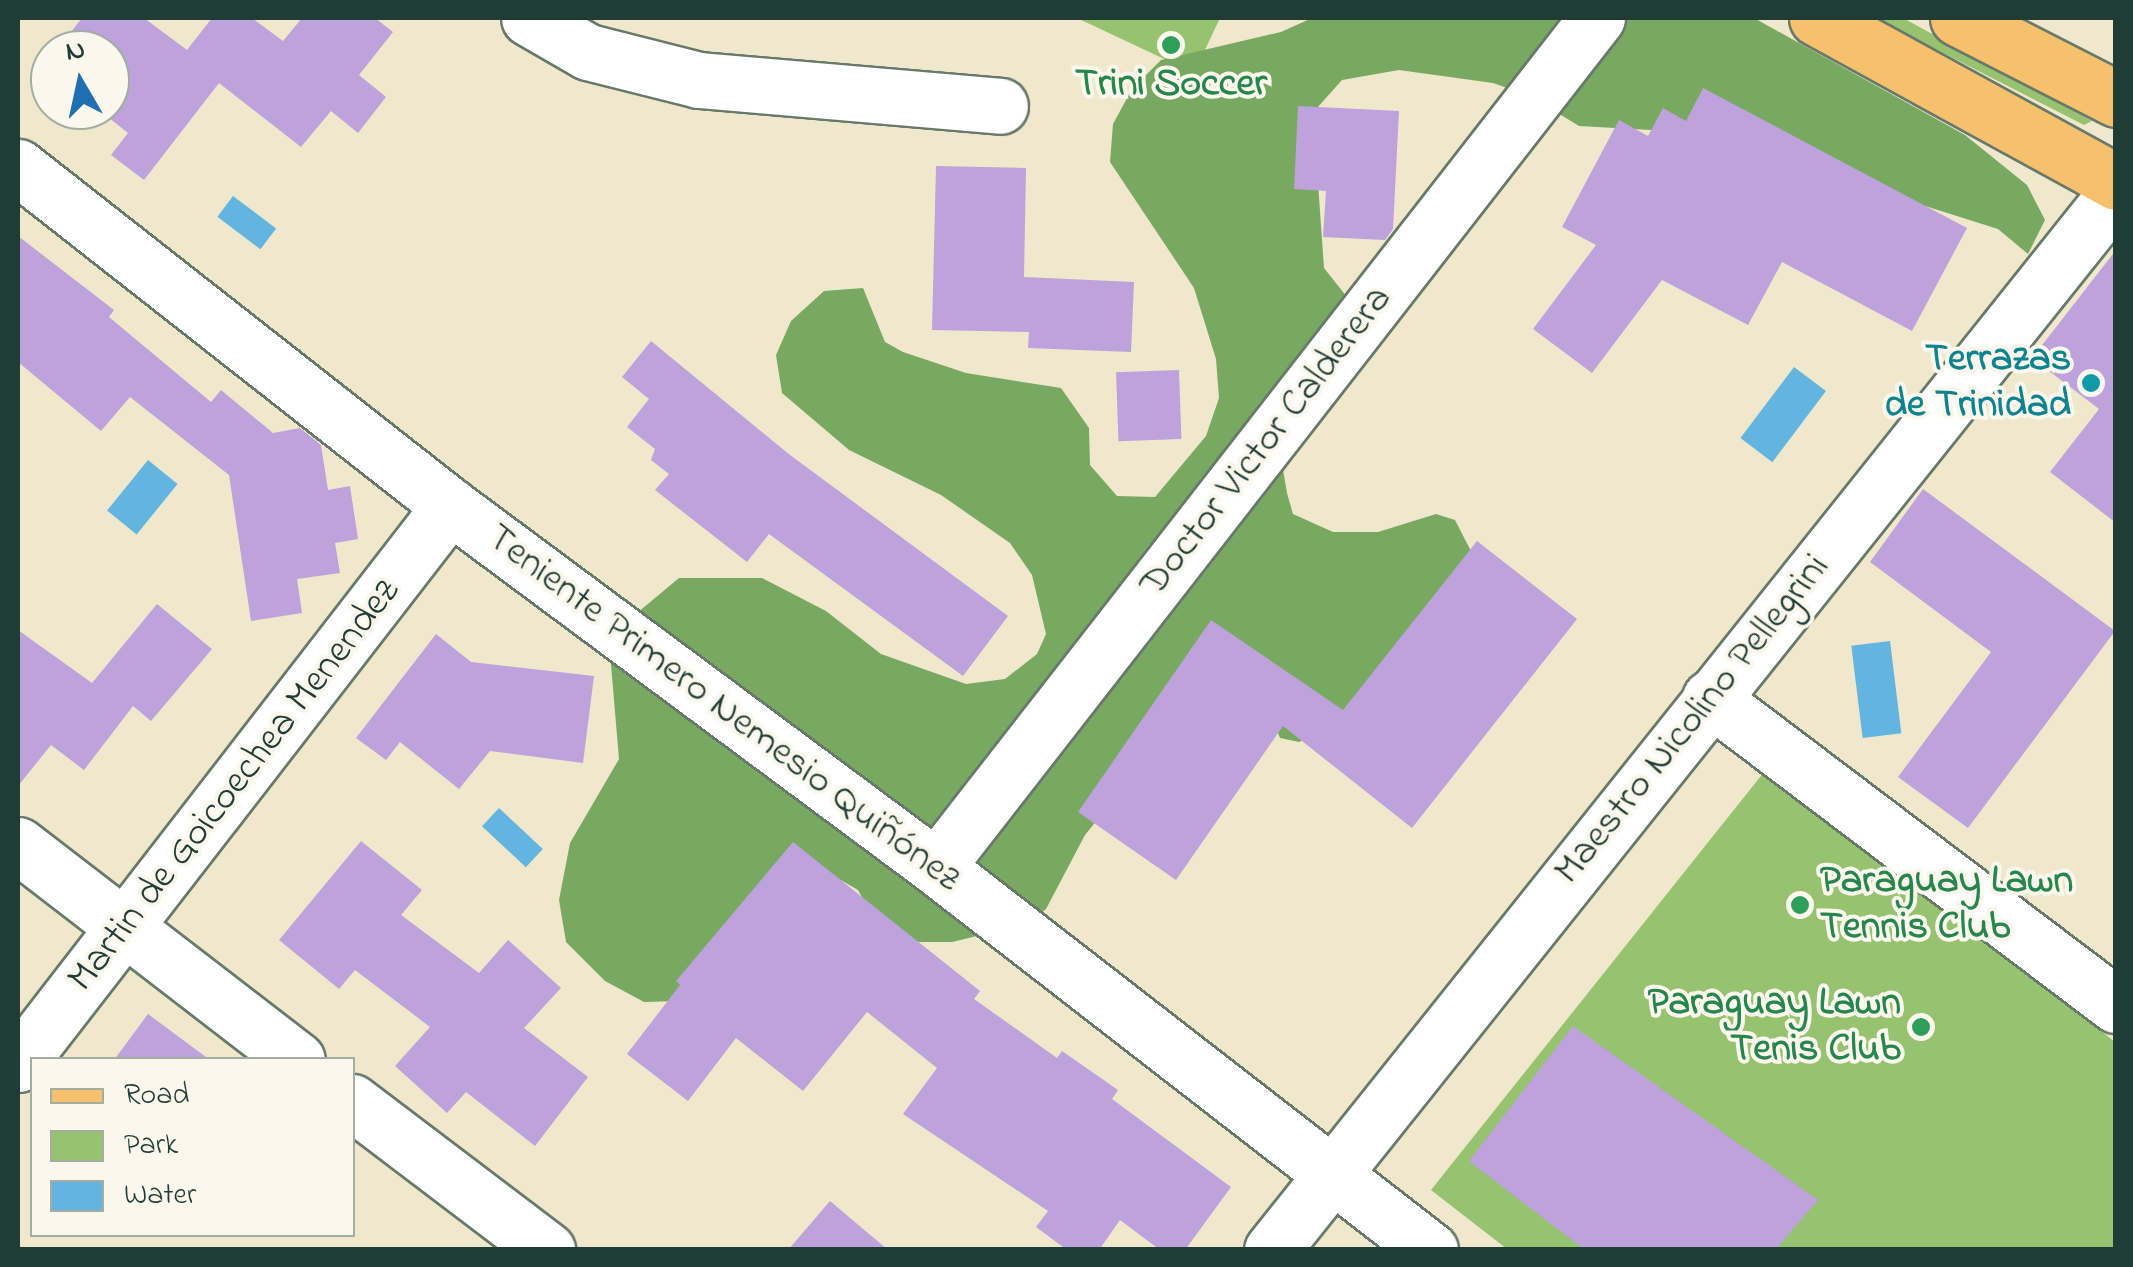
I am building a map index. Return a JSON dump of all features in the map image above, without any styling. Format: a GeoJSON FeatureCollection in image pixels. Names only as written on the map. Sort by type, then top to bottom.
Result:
{"type":"FeatureCollection","features":[{"type":"Feature","properties":{"kind":"main road"},"geometry":{"type":"LineString","coordinates":[[1818,18],[2116,182]]}},
{"type":"Feature","properties":{"kind":"main road"},"geometry":{"type":"LineString","coordinates":[[1958,18],[2116,100]]}},
{"type":"Feature","properties":{"kind":"street"},"geometry":{"type":"LineString","coordinates":[[528,18],[588,52],[699,80],[1000,106]]}},
{"type":"Feature","properties":{"kind":"street","name":"Doctor Victor Calderera"},"geometry":{"type":"LineString","coordinates":[[936,866],[1597,18]]}},
{"type":"Feature","properties":{"kind":"street","name":"Teniente Primero Nemesio Quiñónez"},"geometry":{"type":"LineString","coordinates":[[18,168],[450,506],[936,866],[1430,1250]]}},
{"type":"Feature","properties":{"kind":"street","name":"Maestro Nicolino Pellegrini"},"geometry":{"type":"LineString","coordinates":[[1272,1250],[2116,193]]}},
{"type":"Feature","properties":{"kind":"street","name":"Martin de Goicoechea Menendez"},"geometry":{"type":"LineString","coordinates":[[18,1064],[127,930],[450,506]]}},
{"type":"Feature","properties":{"kind":"street"},"geometry":{"type":"LineString","coordinates":[[1710,698],[2116,1005]]}},
{"type":"Feature","properties":{"kind":"street"},"geometry":{"type":"LineString","coordinates":[[18,845],[293,1057]]}},
{"type":"Feature","properties":{"kind":"street"},"geometry":{"type":"LineString","coordinates":[[355,1104],[547,1250]]}},
{"type":"Feature","properties":{"kind":"green space","name":"Trini Soccer"},"geometry":{"type":"Polygon","coordinates":[[[1077,18],[1220,18],[1194,73],[1077,18]]]}},
{"type":"Feature","properties":{"kind":"green space"},"geometry":{"type":"Polygon","coordinates":[[[1312,18],[1754,18],[1965,135],[2027,185],[2045,220],[2028,254],[1998,229],[1868,188],[1826,167],[1651,130],[1579,126],[1530,96],[1493,83],[1399,70],[1342,80],[1317,108],[1314,126],[1324,268],[1351,302],[1280,452],[1293,514],[1333,532],[1378,532],[1436,514],[1455,520],[1492,592],[1370,712],[1299,742],[1280,738],[1257,682],[1111,803],[1085,835],[1046,909],[1027,924],[952,942],[910,942],[877,925],[858,890],[806,860],[679,1001],[644,1002],[605,981],[566,942],[559,900],[570,843],[619,759],[610,653],[631,618],[679,578],[762,578],[826,611],[881,654],[966,684],[1005,679],[1037,654],[1046,634],[1032,575],[1010,543],[941,495],[849,450],[782,393],[776,355],[791,321],[824,291],[863,288],[885,342],[903,352],[966,373],[1061,388],[1089,428],[1090,465],[1117,496],[1155,497],[1206,436],[1219,398],[1216,359],[1194,288],[1110,162],[1113,124],[1132,89],[1161,60],[1281,32],[1312,18]]]}},
{"type":"Feature","properties":{"kind":"green space"},"geometry":{"type":"Polygon","coordinates":[[[1875,18],[1903,18],[2092,121],[2084,125],[1875,18]]]}},
{"type":"Feature","properties":{"kind":"green space","name":"Paraguay Lawn Tennis Club"},"geometry":{"type":"Polygon","coordinates":[[[1768,767],[2115,1042],[2115,1249],[1507,1249],[1431,1190],[1768,767]]]}},
{"type":"Feature","properties":{"kind":"water"},"geometry":{"type":"Polygon","coordinates":[[[233,196],[276,228],[260,249],[217,217],[233,196]]]}},
{"type":"Feature","properties":{"kind":"water"},"geometry":{"type":"Polygon","coordinates":[[[1794,367],[1826,391],[1772,462],[1740,438],[1794,367]]]}},
{"type":"Feature","properties":{"kind":"water"},"geometry":{"type":"Polygon","coordinates":[[[148,460],[178,484],[137,534],[107,511],[148,460]]]}},
{"type":"Feature","properties":{"kind":"water"},"geometry":{"type":"Polygon","coordinates":[[[1890,641],[1901,733],[1863,738],[1851,646],[1890,641]]]}},
{"type":"Feature","properties":{"kind":"water"},"geometry":{"type":"Polygon","coordinates":[[[499,808],[543,849],[526,867],[482,826],[499,808]]]}},
{"type":"Feature","properties":{"kind":"building"},"geometry":{"type":"Polygon","coordinates":[[[82,18],[144,18],[187,50],[212,18],[252,18],[283,41],[302,18],[375,18],[393,32],[359,75],[386,97],[358,133],[331,111],[301,147],[219,83],[144,180],[111,155],[128,133],[124,130],[130,130],[130,30],[73,30],[82,18]]]}},
{"type":"Feature","properties":{"kind":"building"},"geometry":{"type":"Polygon","coordinates":[[[1703,88],[1967,228],[1912,331],[1782,262],[1748,325],[1662,280],[1592,373],[1533,329],[1596,245],[1562,227],[1619,120],[1648,136],[1663,108],[1686,121],[1703,88]]]}},
{"type":"Feature","properties":{"kind":"building"},"geometry":{"type":"Polygon","coordinates":[[[1298,106],[1399,111],[1393,229],[1385,240],[1323,237],[1326,191],[1294,189],[1298,106]]]}},
{"type":"Feature","properties":{"kind":"building"},"geometry":{"type":"Polygon","coordinates":[[[936,166],[1026,168],[1024,277],[1134,282],[1131,352],[1028,348],[1029,332],[932,330],[936,166]]]}},
{"type":"Feature","properties":{"kind":"building"},"geometry":{"type":"Polygon","coordinates":[[[18,236],[114,310],[109,317],[211,402],[221,390],[273,433],[300,428],[321,445],[328,490],[350,486],[358,539],[335,543],[340,573],[297,579],[302,613],[251,621],[229,475],[130,397],[101,431],[18,362],[18,236]]]}},
{"type":"Feature","properties":{"kind":"building","name":"Terrazas de Trinidad"},"geometry":{"type":"Polygon","coordinates":[[[2116,250],[2116,523],[2050,472],[2099,409],[2032,358],[2116,250]]]}},
{"type":"Feature","properties":{"kind":"building"},"geometry":{"type":"Polygon","coordinates":[[[651,341],[790,455],[1008,616],[963,676],[769,534],[747,562],[655,490],[669,474],[651,460],[655,449],[627,427],[649,399],[622,377],[651,341]]]}},
{"type":"Feature","properties":{"kind":"building"},"geometry":{"type":"Polygon","coordinates":[[[1179,370],[1181,439],[1118,441],[1116,372],[1179,370]]]}},
{"type":"Feature","properties":{"kind":"building"},"geometry":{"type":"Polygon","coordinates":[[[1923,489],[2115,631],[1968,828],[1898,777],[1991,652],[1870,562],[1923,489]]]}},
{"type":"Feature","properties":{"kind":"building"},"geometry":{"type":"Polygon","coordinates":[[[1477,541],[1577,619],[1412,828],[1283,726],[1176,880],[1078,812],[1211,620],[1343,710],[1477,541]]]}},
{"type":"Feature","properties":{"kind":"building"},"geometry":{"type":"Polygon","coordinates":[[[157,604],[212,649],[151,721],[133,706],[84,770],[51,745],[18,786],[18,630],[92,683],[157,604]]]}},
{"type":"Feature","properties":{"kind":"building"},"geometry":{"type":"Polygon","coordinates":[[[436,634],[471,662],[594,676],[583,763],[490,751],[459,789],[400,742],[386,760],[356,738],[436,634]]]}},
{"type":"Feature","properties":{"kind":"building"},"geometry":{"type":"Polygon","coordinates":[[[361,841],[422,890],[401,915],[479,973],[508,940],[561,988],[524,1028],[588,1077],[535,1146],[466,1092],[447,1113],[395,1066],[430,1027],[355,970],[339,989],[279,940],[361,841]]]}},
{"type":"Feature","properties":{"kind":"building"},"geometry":{"type":"Polygon","coordinates":[[[793,842],[980,991],[974,999],[1057,1058],[1062,1051],[1118,1090],[1112,1099],[1231,1187],[1185,1250],[1160,1250],[1120,1220],[1099,1250],[1067,1250],[1036,1227],[1048,1211],[903,1114],[937,1068],[867,1012],[803,1091],[736,1038],[688,1101],[627,1054],[680,985],[676,981],[793,842]]]}},
{"type":"Feature","properties":{"kind":"building"},"geometry":{"type":"Polygon","coordinates":[[[148,1014],[206,1057],[116,1057],[148,1014]]]}},
{"type":"Feature","properties":{"kind":"building"},"geometry":{"type":"Polygon","coordinates":[[[1573,1026],[1818,1200],[1775,1250],[1585,1250],[1469,1161],[1573,1026]]]}},
{"type":"Feature","properties":{"kind":"building"},"geometry":{"type":"Polygon","coordinates":[[[830,1201],[888,1250],[788,1250],[830,1201]]]}},
{"type":"Feature","properties":{"kind":"place","name":"Trini Soccer"},"geometry":{"type":"Point","coordinates":[1171,45]}},
{"type":"Feature","properties":{"kind":"place","name":"Terrazas de Trinidad"},"geometry":{"type":"Point","coordinates":[2091,383]}},
{"type":"Feature","properties":{"kind":"place","name":"Paraguay Lawn Tennis Club"},"geometry":{"type":"Point","coordinates":[1800,905]}},
{"type":"Feature","properties":{"kind":"place","name":"Paraguay Lawn Tenis Club"},"geometry":{"type":"Point","coordinates":[1921,1027]}}]}
